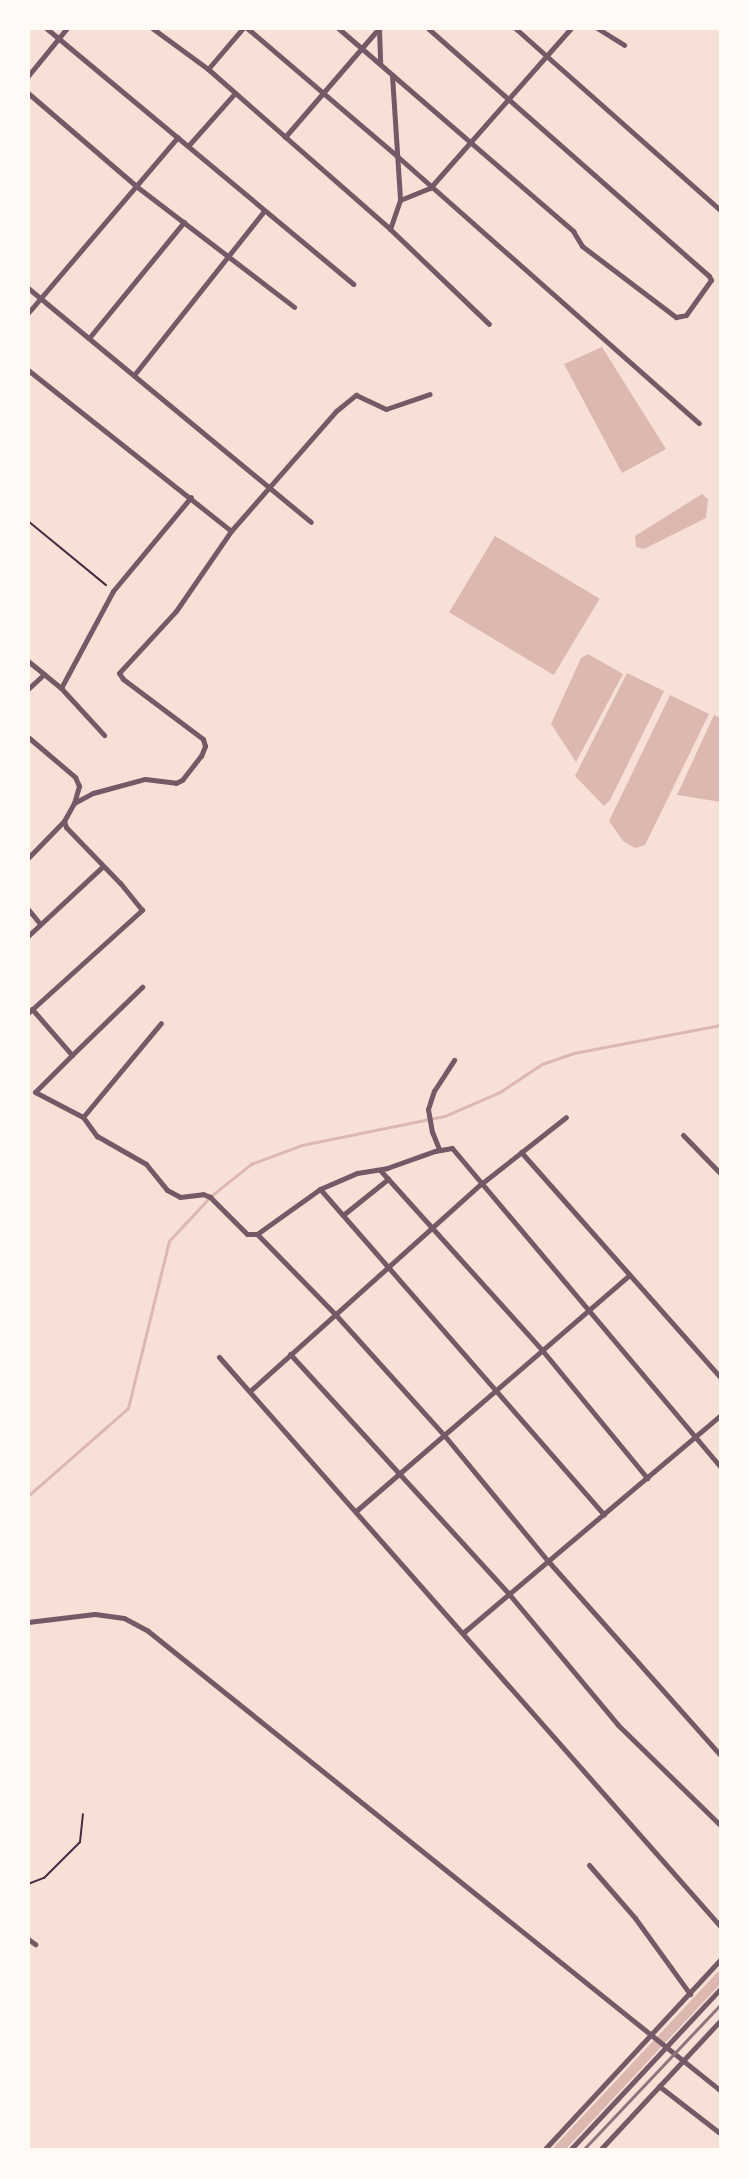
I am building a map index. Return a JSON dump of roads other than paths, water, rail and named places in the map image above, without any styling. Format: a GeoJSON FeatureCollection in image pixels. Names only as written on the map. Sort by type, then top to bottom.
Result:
{"type":"FeatureCollection","features":[{"type":"Feature","properties":{"kind":"street"},"geometry":{"type":"LineString","coordinates":[[46,28],[353,284]]}},
{"type":"Feature","properties":{"kind":"street"},"geometry":{"type":"LineString","coordinates":[[28,76],[67,28]]}},
{"type":"Feature","properties":{"kind":"street"},"geometry":{"type":"LineString","coordinates":[[152,28],[208,69],[390,229],[489,324]]}},
{"type":"Feature","properties":{"kind":"street"},"geometry":{"type":"LineString","coordinates":[[208,69],[245,28],[397,156],[430,188],[699,423]]}},
{"type":"Feature","properties":{"kind":"street"},"geometry":{"type":"LineString","coordinates":[[338,28],[573,231],[582,246],[676,317],[686,315],[711,280],[709,276],[428,28]]}},
{"type":"Feature","properties":{"kind":"street"},"geometry":{"type":"LineString","coordinates":[[285,137],[379,28]]}},
{"type":"Feature","properties":{"kind":"street"},"geometry":{"type":"LineString","coordinates":[[379,28],[380,65]]}},
{"type":"Feature","properties":{"kind":"street"},"geometry":{"type":"LineString","coordinates":[[515,28],[721,211]]}},
{"type":"Feature","properties":{"kind":"street"},"geometry":{"type":"LineString","coordinates":[[400,200],[430,188],[571,28]]}},
{"type":"Feature","properties":{"kind":"street"},"geometry":{"type":"LineString","coordinates":[[597,28],[624,45]]}},
{"type":"Feature","properties":{"kind":"street"},"geometry":{"type":"LineString","coordinates":[[390,229],[400,200],[392,75]]}},
{"type":"Feature","properties":{"kind":"street"},"geometry":{"type":"LineString","coordinates":[[28,93],[136,186],[294,307]]}},
{"type":"Feature","properties":{"kind":"street"},"geometry":{"type":"LineString","coordinates":[[188,146],[235,93]]}},
{"type":"Feature","properties":{"kind":"street"},"geometry":{"type":"LineString","coordinates":[[28,313],[178,138]]}},
{"type":"Feature","properties":{"kind":"street"},"geometry":{"type":"LineString","coordinates":[[134,375],[264,211]]}},
{"type":"Feature","properties":{"kind":"street"},"geometry":{"type":"LineString","coordinates":[[89,338],[184,222]]}},
{"type":"Feature","properties":{"kind":"street"},"geometry":{"type":"LineString","coordinates":[[28,288],[311,522]]}},
{"type":"Feature","properties":{"kind":"street"},"geometry":{"type":"LineString","coordinates":[[28,370],[232,531]]}},
{"type":"Feature","properties":{"kind":"street"},"geometry":{"type":"LineString","coordinates":[[74,803],[93,793],[145,779],[176,783],[201,756],[205,746],[203,739],[123,679],[119,673],[176,611],[232,531],[336,411],[356,395],[386,409],[430,394]]}},
{"type":"Feature","properties":{"kind":"street"},"geometry":{"type":"LineString","coordinates":[[61,688],[113,591],[191,497]]}},
{"type":"Feature","properties":{"kind":"street"},"geometry":{"type":"LineString","coordinates":[[28,661],[61,688],[104,735]]}},
{"type":"Feature","properties":{"kind":"street"},"geometry":{"type":"LineString","coordinates":[[28,689],[44,674]]}},
{"type":"Feature","properties":{"kind":"street"},"geometry":{"type":"LineString","coordinates":[[28,737],[75,777],[79,786],[74,803],[64,821],[28,858]]}},
{"type":"Feature","properties":{"kind":"street"},"geometry":{"type":"LineString","coordinates":[[64,821],[66,827],[120,883],[142,911],[30,1011],[72,1055]]}},
{"type":"Feature","properties":{"kind":"street"},"geometry":{"type":"LineString","coordinates":[[28,936],[102,867]]}},
{"type":"Feature","properties":{"kind":"street"},"geometry":{"type":"LineString","coordinates":[[28,909],[40,924]]}},
{"type":"Feature","properties":{"kind":"street"},"geometry":{"type":"LineString","coordinates":[[35,1092],[142,987]]}},
{"type":"Feature","properties":{"kind":"street"},"geometry":{"type":"LineString","coordinates":[[83,1117],[161,1023]]}},
{"type":"Feature","properties":{"kind":"street"},"geometry":{"type":"LineString","coordinates":[[439,1149],[430,1122],[429,1101],[454,1060]]}},
{"type":"Feature","properties":{"kind":"street"},"geometry":{"type":"LineString","coordinates":[[28,1086],[83,1117],[97,1136],[146,1164],[167,1190],[180,1197],[203,1194],[211,1197],[238,1228],[247,1234],[257,1234],[320,1189],[357,1173],[380,1170],[439,1149],[452,1148],[721,1468]]}},
{"type":"Feature","properties":{"kind":"street"},"geometry":{"type":"LineString","coordinates":[[250,1391],[431,1227],[566,1117]]}},
{"type":"Feature","properties":{"kind":"street"},"geometry":{"type":"LineString","coordinates":[[683,1135],[721,1174]]}},
{"type":"Feature","properties":{"kind":"street"},"geometry":{"type":"LineString","coordinates":[[521,1152],[721,1378]]}},
{"type":"Feature","properties":{"kind":"street"},"geometry":{"type":"LineString","coordinates":[[380,1170],[542,1350],[647,1478]]}},
{"type":"Feature","properties":{"kind":"street"},"geometry":{"type":"LineString","coordinates":[[343,1215],[388,1178]]}},
{"type":"Feature","properties":{"kind":"street"},"geometry":{"type":"LineString","coordinates":[[320,1189],[604,1514]]}},
{"type":"Feature","properties":{"kind":"street"},"geometry":{"type":"LineString","coordinates":[[257,1234],[335,1314],[444,1435],[548,1561],[721,1756]]}},
{"type":"Feature","properties":{"kind":"street"},"geometry":{"type":"LineString","coordinates":[[356,1511],[629,1275]]}},
{"type":"Feature","properties":{"kind":"street"},"geometry":{"type":"LineString","coordinates":[[290,1354],[509,1594],[618,1725],[721,1826]]}},
{"type":"Feature","properties":{"kind":"street"},"geometry":{"type":"LineString","coordinates":[[219,1357],[464,1632],[721,1927]]}},
{"type":"Feature","properties":{"kind":"street"},"geometry":{"type":"LineString","coordinates":[[464,1632],[721,1415]]}},
{"type":"Feature","properties":{"kind":"street"},"geometry":{"type":"LineString","coordinates":[[28,1622],[95,1614],[124,1618],[148,1631],[721,2091]]}},
{"type":"Feature","properties":{"kind":"street"},"geometry":{"type":"LineString","coordinates":[[589,1865],[635,1918],[690,1994]]}},
{"type":"Feature","properties":{"kind":"street"},"geometry":{"type":"LineString","coordinates":[[28,1939],[35,1944]]}},
{"type":"Feature","properties":{"kind":"street"},"geometry":{"type":"LineString","coordinates":[[544,2150],[653,2036],[721,1959]]}},
{"type":"Feature","properties":{"kind":"street"},"geometry":{"type":"LineString","coordinates":[[570,2150],[721,1988]]}},
{"type":"Feature","properties":{"kind":"street"},"geometry":{"type":"LineString","coordinates":[[600,2150],[721,2020]]}},
{"type":"Feature","properties":{"kind":"street"},"geometry":{"type":"LineString","coordinates":[[716,2026],[721,2031]]}},
{"type":"Feature","properties":{"kind":"street"},"geometry":{"type":"LineString","coordinates":[[659,2086],[721,2134]]}},
{"type":"Feature","properties":{"kind":"waterway"},"geometry":{"type":"LineString","coordinates":[[28,1496],[128,1408],[169,1241],[210,1197],[251,1164],[302,1145],[445,1116],[500,1092],[542,1064],[574,1053],[721,1025]]}},
{"type":"Feature","properties":{"kind":"waterway"},"geometry":{"type":"LineString","coordinates":[[558,2150],[721,1976]]}},
{"type":"Feature","properties":{"kind":"railway"},"geometry":{"type":"LineString","coordinates":[[583,2150],[721,2004]]}}]}
